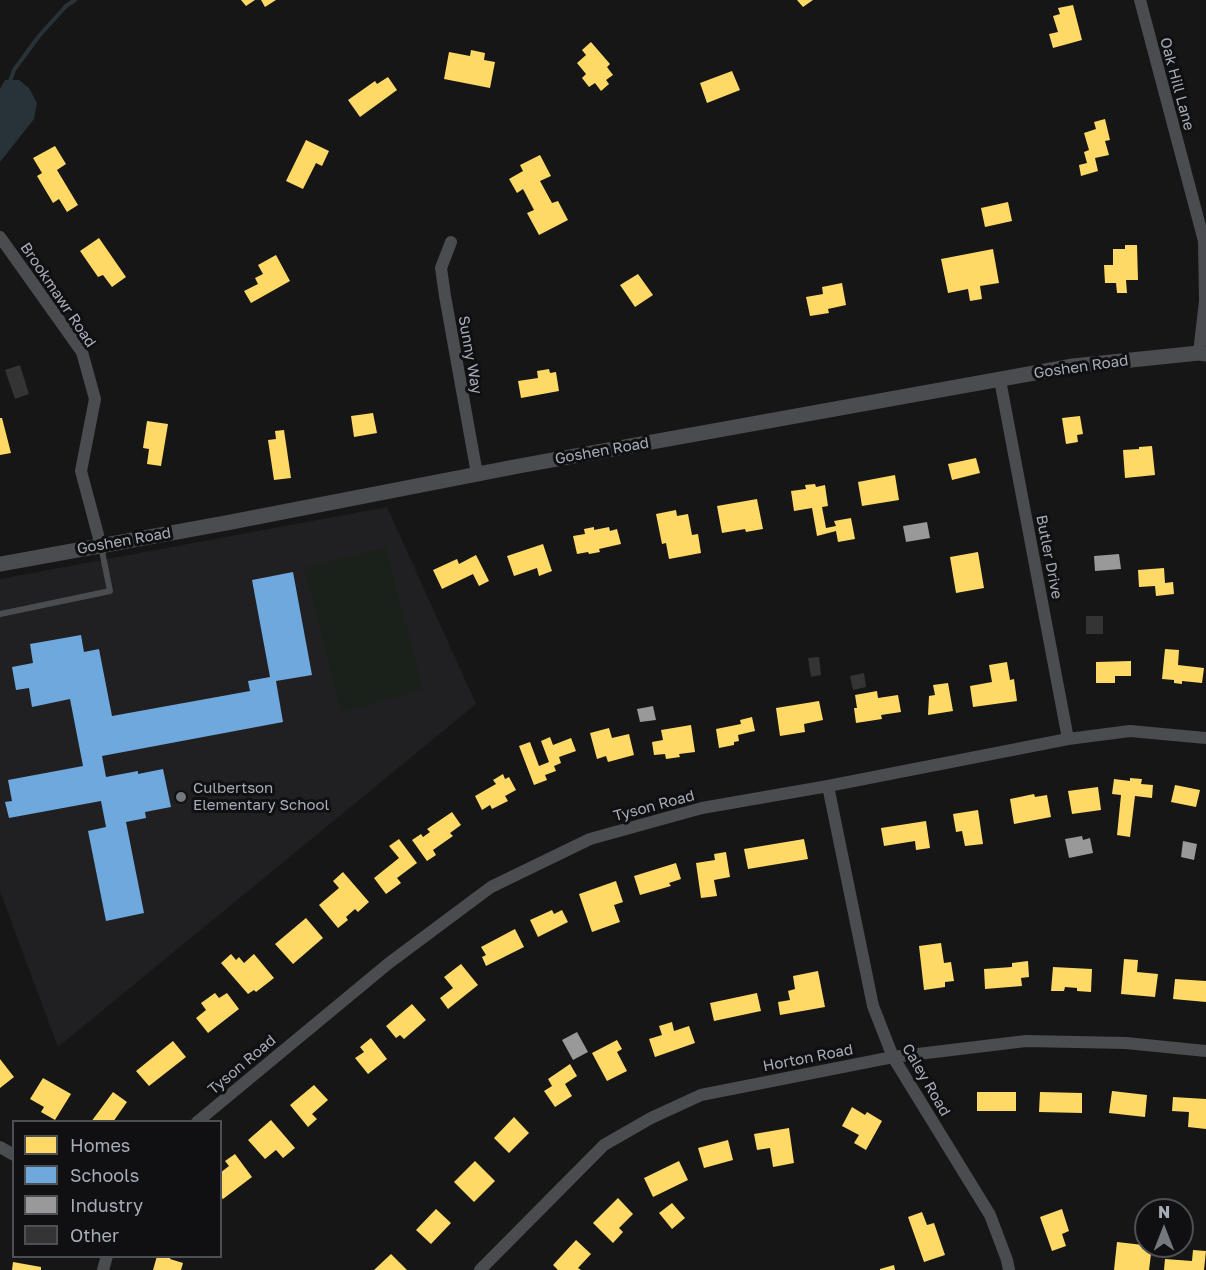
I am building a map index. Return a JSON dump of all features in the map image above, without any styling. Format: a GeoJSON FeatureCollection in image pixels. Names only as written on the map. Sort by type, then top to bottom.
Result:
{"type":"FeatureCollection","features":[{"type":"Feature","properties":{"kind":"street","name":"Oak Hill Lane"},"geometry":{"type":"LineString","coordinates":[[1140,0],[1204,241],[1205,301],[1202,354]]}},
{"type":"Feature","properties":{"kind":"street","name":"Brookmawr Road"},"geometry":{"type":"LineString","coordinates":[[0,237],[82,352],[95,399],[81,471],[101,546]]}},
{"type":"Feature","properties":{"kind":"street","name":"Sunny Way"},"geometry":{"type":"LineString","coordinates":[[451,242],[441,268],[477,474]]}},
{"type":"Feature","properties":{"kind":"street","name":"Goshen Road"},"geometry":{"type":"LineString","coordinates":[[0,564],[477,474],[1073,366],[1202,354]]}},
{"type":"Feature","properties":{"kind":"street","name":"Butler Drive"},"geometry":{"type":"LineString","coordinates":[[1000,380],[1068,739]]}},
{"type":"Feature","properties":{"kind":"street","name":"Tyson Road"},"geometry":{"type":"LineString","coordinates":[[199,1120],[389,963],[491,888],[590,839],[702,808],[1068,739],[1130,731],[1206,738]]}},
{"type":"Feature","properties":{"kind":"street","name":"Caley Road"},"geometry":{"type":"LineString","coordinates":[[828,786],[873,1006],[893,1057],[990,1215],[1009,1270]]}},
{"type":"Feature","properties":{"kind":"street","name":"Horton Road"},"geometry":{"type":"LineString","coordinates":[[480,1270],[604,1145],[651,1118],[700,1095],[893,1057],[1026,1041],[1126,1043],[1206,1051]]}},
{"type":"Feature","properties":{"kind":"lane"},"geometry":{"type":"LineString","coordinates":[[0,614],[110,591],[101,546]]}},
{"type":"Feature","properties":{"kind":"shaded area"},"geometry":{"type":"Polygon","coordinates":[[[5,80],[19,80],[29,88],[37,103],[34,119],[0,162],[0,89],[5,80]]]}},
{"type":"Feature","properties":{"kind":"shaded area","name":"Culbertson Elementary School"},"geometry":{"type":"Polygon","coordinates":[[[387,507],[476,704],[58,1047],[0,891],[0,579],[387,507]]]}},
{"type":"Feature","properties":{"kind":"shaded area"},"geometry":{"type":"Polygon","coordinates":[[[386,547],[423,690],[341,712],[304,568],[386,547]]]}},
{"type":"Feature","properties":{"kind":"building: Homes"},"geometry":{"type":"Polygon","coordinates":[[[241,0],[255,0],[246,6],[241,0]]]}},
{"type":"Feature","properties":{"kind":"building: Homes"},"geometry":{"type":"Polygon","coordinates":[[[261,0],[276,0],[265,7],[261,0]]]}},
{"type":"Feature","properties":{"kind":"building: Homes"},"geometry":{"type":"Polygon","coordinates":[[[797,0],[813,0],[803,7],[797,0]]]}},
{"type":"Feature","properties":{"kind":"building: Homes"},"geometry":{"type":"Polygon","coordinates":[[[1073,5],[1082,40],[1053,48],[1049,34],[1058,32],[1053,16],[1060,14],[1058,8],[1073,5]]]}},
{"type":"Feature","properties":{"kind":"building: Homes"},"geometry":{"type":"Polygon","coordinates":[[[591,42],[610,64],[607,67],[613,75],[606,80],[609,84],[601,91],[595,83],[589,87],[582,78],[586,74],[577,63],[586,55],[582,50],[591,42]]]}},
{"type":"Feature","properties":{"kind":"building: Homes"},"geometry":{"type":"Polygon","coordinates":[[[471,50],[485,53],[484,60],[495,62],[490,88],[444,79],[449,52],[470,56],[471,50]]]}},
{"type":"Feature","properties":{"kind":"building: Homes"},"geometry":{"type":"Polygon","coordinates":[[[732,71],[740,90],[707,103],[700,83],[732,71]]]}},
{"type":"Feature","properties":{"kind":"building: Homes"},"geometry":{"type":"Polygon","coordinates":[[[388,77],[397,90],[360,117],[348,100],[375,81],[377,84],[388,77]]]}},
{"type":"Feature","properties":{"kind":"building: Homes"},"geometry":{"type":"Polygon","coordinates":[[[1105,119],[1110,140],[1105,141],[1109,155],[1095,158],[1098,171],[1081,176],[1079,165],[1087,163],[1084,152],[1089,150],[1084,133],[1096,129],[1094,122],[1105,119]]]}},
{"type":"Feature","properties":{"kind":"building: Homes"},"geometry":{"type":"Polygon","coordinates":[[[306,140],[329,151],[322,166],[316,163],[303,189],[286,181],[306,140]]]}},
{"type":"Feature","properties":{"kind":"building: Homes"},"geometry":{"type":"Polygon","coordinates":[[[55,146],[66,164],[57,170],[78,205],[67,212],[59,199],[53,203],[37,176],[42,173],[33,158],[55,146]]]}},
{"type":"Feature","properties":{"kind":"building: Homes"},"geometry":{"type":"Polygon","coordinates":[[[540,155],[551,176],[540,181],[552,203],[558,201],[568,220],[539,235],[527,213],[534,210],[523,189],[517,193],[509,179],[523,171],[520,165],[540,155]]]}},
{"type":"Feature","properties":{"kind":"building: Homes"},"geometry":{"type":"Polygon","coordinates":[[[1008,202],[1012,221],[985,227],[981,208],[1008,202]]]}},
{"type":"Feature","properties":{"kind":"building: Homes"},"geometry":{"type":"Polygon","coordinates":[[[99,238],[126,277],[112,287],[103,275],[98,277],[80,251],[99,238]]]}},
{"type":"Feature","properties":{"kind":"building: Homes"},"geometry":{"type":"Polygon","coordinates":[[[1125,245],[1137,245],[1138,280],[1126,280],[1127,293],[1117,293],[1116,283],[1105,283],[1104,265],[1113,265],[1113,249],[1125,249],[1125,245]]]}},
{"type":"Feature","properties":{"kind":"building: Homes"},"geometry":{"type":"Polygon","coordinates":[[[993,249],[999,283],[980,286],[982,299],[970,301],[968,289],[948,293],[941,259],[993,249]]]}},
{"type":"Feature","properties":{"kind":"building: Homes"},"geometry":{"type":"Polygon","coordinates":[[[276,255],[290,281],[251,303],[244,291],[258,284],[255,278],[263,274],[258,265],[276,255]]]}},
{"type":"Feature","properties":{"kind":"building: Homes"},"geometry":{"type":"Polygon","coordinates":[[[638,274],[653,295],[635,307],[620,285],[638,274]]]}},
{"type":"Feature","properties":{"kind":"building: Homes"},"geometry":{"type":"Polygon","coordinates":[[[842,283],[846,305],[828,309],[829,313],[810,316],[806,297],[823,294],[822,287],[842,283]]]}},
{"type":"Feature","properties":{"kind":"building: Homes"},"geometry":{"type":"Polygon","coordinates":[[[549,369],[550,373],[556,372],[559,391],[521,398],[518,381],[538,378],[537,371],[549,369]]]}},
{"type":"Feature","properties":{"kind":"building: Homes"},"geometry":{"type":"Polygon","coordinates":[[[373,413],[377,433],[354,437],[351,416],[373,413]]]}},
{"type":"Feature","properties":{"kind":"building: Homes"},"geometry":{"type":"Polygon","coordinates":[[[1080,416],[1083,434],[1077,435],[1078,442],[1066,444],[1062,418],[1080,416]]]}},
{"type":"Feature","properties":{"kind":"building: Homes"},"geometry":{"type":"Polygon","coordinates":[[[0,418],[2,418],[11,453],[0,455],[0,418]]]}},
{"type":"Feature","properties":{"kind":"building: Homes"},"geometry":{"type":"Polygon","coordinates":[[[147,421],[168,424],[161,466],[147,464],[149,449],[143,448],[147,421]]]}},
{"type":"Feature","properties":{"kind":"building: Homes"},"geometry":{"type":"Polygon","coordinates":[[[284,430],[291,478],[274,480],[268,440],[276,439],[275,431],[284,430]]]}},
{"type":"Feature","properties":{"kind":"building: Homes"},"geometry":{"type":"Polygon","coordinates":[[[1152,446],[1155,475],[1125,478],[1123,450],[1152,446]]]}},
{"type":"Feature","properties":{"kind":"building: Homes"},"geometry":{"type":"Polygon","coordinates":[[[976,458],[980,473],[952,480],[948,464],[976,458]]]}},
{"type":"Feature","properties":{"kind":"building: Homes"},"geometry":{"type":"Polygon","coordinates":[[[895,475],[899,500],[862,506],[858,482],[895,475]]]}},
{"type":"Feature","properties":{"kind":"building: Homes"},"geometry":{"type":"Polygon","coordinates":[[[815,484],[816,487],[825,485],[828,506],[822,507],[826,528],[836,526],[834,521],[851,518],[855,539],[838,542],[836,531],[817,536],[812,508],[794,511],[791,491],[806,489],[805,485],[815,484]]]}},
{"type":"Feature","properties":{"kind":"building: Homes"},"geometry":{"type":"Polygon","coordinates":[[[757,499],[763,529],[722,533],[717,506],[757,499]]]}},
{"type":"Feature","properties":{"kind":"building: Homes"},"geometry":{"type":"Polygon","coordinates":[[[676,510],[677,516],[688,514],[692,535],[698,534],[701,553],[669,559],[666,543],[662,544],[656,514],[676,510]]]}},
{"type":"Feature","properties":{"kind":"building: Homes"},"geometry":{"type":"Polygon","coordinates":[[[594,527],[594,530],[609,527],[610,531],[617,529],[621,544],[599,549],[600,552],[577,554],[573,536],[585,534],[584,529],[594,527]]]}},
{"type":"Feature","properties":{"kind":"building: Homes"},"geometry":{"type":"Polygon","coordinates":[[[543,544],[552,571],[539,576],[537,568],[514,576],[507,556],[543,544]]]}},
{"type":"Feature","properties":{"kind":"building: Homes"},"geometry":{"type":"Polygon","coordinates":[[[978,552],[984,588],[956,593],[950,557],[978,552]]]}},
{"type":"Feature","properties":{"kind":"building: Homes"},"geometry":{"type":"Polygon","coordinates":[[[476,555],[489,581],[479,586],[473,574],[442,589],[433,570],[457,559],[459,564],[476,555]]]}},
{"type":"Feature","properties":{"kind":"building: Homes"},"geometry":{"type":"Polygon","coordinates":[[[1164,568],[1165,583],[1173,582],[1174,594],[1156,596],[1155,586],[1139,587],[1138,570],[1164,568]]]}},
{"type":"Feature","properties":{"kind":"building: Homes"},"geometry":{"type":"Polygon","coordinates":[[[1165,649],[1179,650],[1178,665],[1204,668],[1202,683],[1182,681],[1182,684],[1174,683],[1174,680],[1162,679],[1165,649]]]}},
{"type":"Feature","properties":{"kind":"building: Homes"},"geometry":{"type":"Polygon","coordinates":[[[1131,661],[1131,676],[1115,676],[1115,683],[1096,683],[1096,662],[1131,661]]]}},
{"type":"Feature","properties":{"kind":"building: Homes"},"geometry":{"type":"Polygon","coordinates":[[[1007,662],[1010,680],[1014,679],[1017,701],[973,707],[970,686],[992,682],[989,665],[1007,662]]]}},
{"type":"Feature","properties":{"kind":"building: Homes"},"geometry":{"type":"Polygon","coordinates":[[[948,683],[953,711],[928,715],[929,696],[935,695],[933,685],[948,683]]]}},
{"type":"Feature","properties":{"kind":"building: Homes"},"geometry":{"type":"Polygon","coordinates":[[[877,691],[878,698],[898,695],[901,712],[881,715],[882,719],[856,723],[855,695],[877,691]]]}},
{"type":"Feature","properties":{"kind":"building: Homes"},"geometry":{"type":"Polygon","coordinates":[[[819,701],[823,720],[804,724],[805,732],[780,736],[776,708],[819,701]]]}},
{"type":"Feature","properties":{"kind":"building: Homes"},"geometry":{"type":"Polygon","coordinates":[[[752,717],[755,731],[738,735],[739,741],[734,742],[734,745],[719,748],[716,729],[741,724],[740,720],[752,717]]]}},
{"type":"Feature","properties":{"kind":"building: Homes"},"geometry":{"type":"Polygon","coordinates":[[[691,725],[695,752],[679,754],[680,757],[666,759],[665,754],[654,755],[652,742],[663,740],[661,730],[691,725]]]}},
{"type":"Feature","properties":{"kind":"building: Homes"},"geometry":{"type":"Polygon","coordinates":[[[609,728],[612,738],[629,734],[634,755],[608,762],[606,756],[597,759],[590,733],[609,728]]]}},
{"type":"Feature","properties":{"kind":"building: Homes"},"geometry":{"type":"Polygon","coordinates":[[[550,737],[553,745],[571,738],[576,751],[559,757],[561,763],[554,766],[556,771],[545,775],[547,780],[534,785],[519,746],[530,742],[539,766],[549,762],[541,741],[550,737]]]}},
{"type":"Feature","properties":{"kind":"building: Homes"},"geometry":{"type":"Polygon","coordinates":[[[503,774],[505,779],[509,777],[516,790],[505,796],[508,801],[492,809],[490,805],[482,810],[475,796],[496,784],[493,780],[503,774]]]}},
{"type":"Feature","properties":{"kind":"building: Homes"},"geometry":{"type":"Polygon","coordinates":[[[1130,778],[1142,779],[1141,784],[1153,785],[1152,798],[1135,796],[1130,837],[1117,835],[1121,795],[1112,794],[1114,779],[1130,781],[1130,778]]]}},
{"type":"Feature","properties":{"kind":"building: Homes"},"geometry":{"type":"Polygon","coordinates":[[[1175,785],[1200,790],[1196,807],[1171,802],[1175,785]]]}},
{"type":"Feature","properties":{"kind":"building: Homes"},"geometry":{"type":"Polygon","coordinates":[[[1098,787],[1101,810],[1072,814],[1068,791],[1098,787]]]}},
{"type":"Feature","properties":{"kind":"building: Homes"},"geometry":{"type":"Polygon","coordinates":[[[1034,794],[1035,797],[1047,795],[1051,817],[1014,824],[1010,799],[1034,794]]]}},
{"type":"Feature","properties":{"kind":"building: Homes"},"geometry":{"type":"Polygon","coordinates":[[[978,810],[983,844],[965,846],[962,831],[956,832],[953,814],[978,810]]]}},
{"type":"Feature","properties":{"kind":"building: Homes"},"geometry":{"type":"Polygon","coordinates":[[[452,812],[461,825],[450,833],[453,836],[433,850],[436,855],[427,861],[412,840],[421,834],[423,837],[430,832],[427,829],[452,812]]]}},
{"type":"Feature","properties":{"kind":"building: Homes"},"geometry":{"type":"Polygon","coordinates":[[[926,821],[930,848],[916,850],[915,841],[884,846],[881,828],[926,821]]]}},
{"type":"Feature","properties":{"kind":"building: Homes"},"geometry":{"type":"Polygon","coordinates":[[[399,839],[417,863],[397,878],[401,883],[386,894],[374,878],[399,858],[389,846],[399,839]]]}},
{"type":"Feature","properties":{"kind":"building: Homes"},"geometry":{"type":"Polygon","coordinates":[[[804,839],[808,859],[748,869],[744,849],[804,839]]]}},
{"type":"Feature","properties":{"kind":"building: Homes"},"geometry":{"type":"Polygon","coordinates":[[[726,852],[730,877],[714,880],[717,896],[701,898],[696,863],[715,860],[714,854],[726,852]]]}},
{"type":"Feature","properties":{"kind":"building: Homes"},"geometry":{"type":"Polygon","coordinates":[[[676,863],[681,879],[669,883],[671,886],[640,895],[634,876],[676,863]]]}},
{"type":"Feature","properties":{"kind":"building: Homes"},"geometry":{"type":"Polygon","coordinates":[[[343,872],[369,902],[358,912],[355,909],[346,917],[348,920],[338,928],[319,905],[339,888],[333,881],[343,872]]]}},
{"type":"Feature","properties":{"kind":"building: Homes"},"geometry":{"type":"Polygon","coordinates":[[[616,881],[623,902],[614,905],[620,922],[592,932],[579,894],[616,881]]]}},
{"type":"Feature","properties":{"kind":"building: Homes"},"geometry":{"type":"Polygon","coordinates":[[[552,910],[554,914],[562,910],[568,922],[538,937],[530,920],[552,910]]]}},
{"type":"Feature","properties":{"kind":"building: Homes"},"geometry":{"type":"Polygon","coordinates":[[[306,918],[323,938],[293,964],[275,944],[306,918]]]}},
{"type":"Feature","properties":{"kind":"building: Homes"},"geometry":{"type":"Polygon","coordinates":[[[515,929],[524,947],[486,966],[482,957],[486,955],[481,947],[515,929]]]}},
{"type":"Feature","properties":{"kind":"building: Homes"},"geometry":{"type":"Polygon","coordinates":[[[941,943],[944,963],[951,962],[954,981],[945,982],[945,987],[924,990],[919,946],[941,943]]]}},
{"type":"Feature","properties":{"kind":"building: Homes"},"geometry":{"type":"Polygon","coordinates":[[[231,954],[236,960],[239,957],[244,963],[254,954],[274,978],[256,992],[254,990],[248,994],[221,963],[231,954]]]}},
{"type":"Feature","properties":{"kind":"building: Homes"},"geometry":{"type":"Polygon","coordinates":[[[1124,959],[1138,960],[1137,972],[1158,974],[1155,997],[1121,994],[1124,959]]]}},
{"type":"Feature","properties":{"kind":"building: Homes"},"geometry":{"type":"Polygon","coordinates":[[[1028,961],[1029,977],[1021,978],[1022,986],[985,989],[984,969],[1012,967],[1012,963],[1028,961]]]}},
{"type":"Feature","properties":{"kind":"building: Homes"},"geometry":{"type":"Polygon","coordinates":[[[461,964],[478,985],[448,1009],[440,998],[453,988],[444,977],[461,964]]]}},
{"type":"Feature","properties":{"kind":"building: Homes"},"geometry":{"type":"Polygon","coordinates":[[[1053,967],[1092,969],[1091,992],[1065,987],[1064,991],[1051,991],[1053,967]]]}},
{"type":"Feature","properties":{"kind":"building: Homes"},"geometry":{"type":"Polygon","coordinates":[[[818,971],[825,1007],[780,1015],[778,1002],[790,1000],[788,991],[795,989],[793,976],[818,971]]]}},
{"type":"Feature","properties":{"kind":"building: Homes"},"geometry":{"type":"Polygon","coordinates":[[[1175,979],[1206,981],[1206,1002],[1173,999],[1175,979]]]}},
{"type":"Feature","properties":{"kind":"building: Homes"},"geometry":{"type":"Polygon","coordinates":[[[215,993],[219,998],[227,993],[239,1009],[208,1033],[196,1018],[206,1010],[201,1003],[215,993]]]}},
{"type":"Feature","properties":{"kind":"building: Homes"},"geometry":{"type":"Polygon","coordinates":[[[757,993],[761,1011],[714,1021],[710,1003],[757,993]]]}},
{"type":"Feature","properties":{"kind":"building: Homes"},"geometry":{"type":"Polygon","coordinates":[[[412,1004],[426,1020],[404,1039],[400,1035],[396,1038],[386,1026],[412,1004]]]}},
{"type":"Feature","properties":{"kind":"building: Homes"},"geometry":{"type":"Polygon","coordinates":[[[672,1022],[674,1031],[689,1026],[695,1043],[655,1057],[649,1039],[662,1035],[659,1026],[672,1022]]]}},
{"type":"Feature","properties":{"kind":"building: Homes"},"geometry":{"type":"Polygon","coordinates":[[[371,1038],[387,1059],[368,1074],[355,1058],[364,1052],[360,1047],[371,1038]]]}},
{"type":"Feature","properties":{"kind":"building: Homes"},"geometry":{"type":"Polygon","coordinates":[[[617,1040],[622,1049],[617,1052],[627,1071],[607,1081],[592,1053],[617,1040]]]}},
{"type":"Feature","properties":{"kind":"building: Homes"},"geometry":{"type":"Polygon","coordinates":[[[173,1041],[186,1057],[149,1086],[136,1071],[173,1041]]]}},
{"type":"Feature","properties":{"kind":"building: Homes"},"geometry":{"type":"Polygon","coordinates":[[[0,1059],[14,1077],[0,1088],[0,1059]]]}},
{"type":"Feature","properties":{"kind":"building: Homes"},"geometry":{"type":"Polygon","coordinates":[[[570,1064],[577,1076],[565,1084],[572,1096],[555,1107],[544,1091],[552,1086],[548,1079],[570,1064]]]}},
{"type":"Feature","properties":{"kind":"building: Homes"},"geometry":{"type":"Polygon","coordinates":[[[43,1078],[71,1094],[55,1120],[41,1112],[44,1107],[30,1099],[43,1078]]]}},
{"type":"Feature","properties":{"kind":"building: Homes"},"geometry":{"type":"Polygon","coordinates":[[[314,1085],[328,1100],[312,1114],[317,1119],[308,1127],[290,1105],[314,1085]]]}},
{"type":"Feature","properties":{"kind":"building: Homes"},"geometry":{"type":"Polygon","coordinates":[[[1112,1091],[1147,1095],[1145,1117],[1109,1113],[1112,1091]]]}},
{"type":"Feature","properties":{"kind":"building: Homes"},"geometry":{"type":"Polygon","coordinates":[[[113,1092],[127,1102],[114,1120],[92,1120],[113,1092]]]}},
{"type":"Feature","properties":{"kind":"building: Homes"},"geometry":{"type":"Polygon","coordinates":[[[977,1092],[1016,1092],[1016,1111],[977,1111],[977,1092]]]}},
{"type":"Feature","properties":{"kind":"building: Homes"},"geometry":{"type":"Polygon","coordinates":[[[1040,1092],[1082,1093],[1082,1113],[1039,1112],[1040,1092]]]}},
{"type":"Feature","properties":{"kind":"building: Homes"},"geometry":{"type":"Polygon","coordinates":[[[1173,1097],[1206,1099],[1206,1129],[1188,1127],[1189,1112],[1172,1111],[1173,1097]]]}},
{"type":"Feature","properties":{"kind":"building: Homes"},"geometry":{"type":"Polygon","coordinates":[[[852,1107],[865,1115],[867,1112],[882,1121],[866,1150],[854,1143],[859,1135],[842,1126],[852,1107]]]}},
{"type":"Feature","properties":{"kind":"building: Homes"},"geometry":{"type":"Polygon","coordinates":[[[514,1117],[529,1133],[509,1153],[494,1138],[514,1117]]]}},
{"type":"Feature","properties":{"kind":"building: Homes"},"geometry":{"type":"Polygon","coordinates":[[[271,1120],[295,1148],[283,1158],[276,1150],[265,1159],[248,1140],[271,1120]]]}},
{"type":"Feature","properties":{"kind":"building: Homes"},"geometry":{"type":"Polygon","coordinates":[[[789,1128],[794,1163],[773,1167],[770,1148],[757,1150],[754,1134],[789,1128]]]}},
{"type":"Feature","properties":{"kind":"building: Homes"},"geometry":{"type":"Polygon","coordinates":[[[728,1140],[733,1160],[704,1168],[698,1148],[728,1140]]]}},
{"type":"Feature","properties":{"kind":"building: Homes"},"geometry":{"type":"Polygon","coordinates":[[[235,1154],[252,1177],[223,1199],[222,1171],[229,1166],[225,1161],[235,1154]]]}},
{"type":"Feature","properties":{"kind":"building: Homes"},"geometry":{"type":"Polygon","coordinates":[[[475,1161],[495,1181],[474,1202],[454,1182],[475,1161]]]}},
{"type":"Feature","properties":{"kind":"building: Homes"},"geometry":{"type":"Polygon","coordinates":[[[679,1161],[688,1180],[653,1197],[644,1178],[679,1161]]]}},
{"type":"Feature","properties":{"kind":"building: Homes"},"geometry":{"type":"Polygon","coordinates":[[[618,1198],[633,1214],[619,1228],[623,1232],[613,1243],[593,1223],[618,1198]]]}},
{"type":"Feature","properties":{"kind":"building: Homes"},"geometry":{"type":"Polygon","coordinates":[[[672,1203],[685,1218],[672,1229],[659,1213],[672,1203]]]}},
{"type":"Feature","properties":{"kind":"building: Homes"},"geometry":{"type":"Polygon","coordinates":[[[436,1209],[451,1223],[431,1244],[416,1230],[436,1209]]]}},
{"type":"Feature","properties":{"kind":"building: Homes"},"geometry":{"type":"Polygon","coordinates":[[[1062,1209],[1069,1231],[1062,1234],[1066,1246],[1052,1251],[1040,1217],[1062,1209]]]}},
{"type":"Feature","properties":{"kind":"building: Homes"},"geometry":{"type":"Polygon","coordinates":[[[922,1212],[927,1225],[934,1223],[945,1255],[924,1262],[908,1217],[922,1212]]]}},
{"type":"Feature","properties":{"kind":"building: Homes"},"geometry":{"type":"Polygon","coordinates":[[[576,1240],[591,1254],[578,1268],[581,1270],[558,1270],[553,1265],[576,1240]]]}},
{"type":"Feature","properties":{"kind":"building: Homes"},"geometry":{"type":"Polygon","coordinates":[[[1117,1242],[1134,1244],[1134,1258],[1150,1258],[1149,1270],[1114,1270],[1117,1242]]]}},
{"type":"Feature","properties":{"kind":"building: Homes"},"geometry":{"type":"Polygon","coordinates":[[[1194,1250],[1206,1251],[1204,1270],[1164,1270],[1165,1259],[1192,1261],[1194,1250]]]}},
{"type":"Feature","properties":{"kind":"building: Homes"},"geometry":{"type":"Polygon","coordinates":[[[391,1254],[407,1270],[374,1270],[391,1254]]]}},
{"type":"Feature","properties":{"kind":"building: Homes"},"geometry":{"type":"Polygon","coordinates":[[[156,1258],[170,1258],[183,1263],[181,1270],[153,1270],[156,1258]]]}},
{"type":"Feature","properties":{"kind":"building: Homes"},"geometry":{"type":"Polygon","coordinates":[[[13,1262],[41,1267],[41,1270],[12,1270],[13,1262]]]}},
{"type":"Feature","properties":{"kind":"building: Homes"},"geometry":{"type":"Polygon","coordinates":[[[894,1265],[895,1270],[880,1270],[880,1269],[894,1265]]]}},
{"type":"Feature","properties":{"kind":"building: Schools"},"geometry":{"type":"Polygon","coordinates":[[[293,572],[312,675],[276,681],[283,722],[102,756],[106,777],[163,769],[171,807],[145,812],[146,818],[126,822],[144,913],[106,921],[88,831],[106,827],[101,801],[9,818],[5,802],[12,801],[8,780],[83,766],[70,699],[32,707],[29,688],[16,690],[12,667],[33,663],[30,644],[81,635],[84,652],[99,649],[112,716],[250,691],[248,681],[270,677],[252,580],[293,572]]]}},
{"type":"Feature","properties":{"kind":"building: Industry"},"geometry":{"type":"Polygon","coordinates":[[[927,522],[930,538],[906,542],[903,526],[927,522]]]}},
{"type":"Feature","properties":{"kind":"building: Industry"},"geometry":{"type":"Polygon","coordinates":[[[1119,554],[1121,569],[1095,571],[1094,556],[1119,554]]]}},
{"type":"Feature","properties":{"kind":"building: Industry"},"geometry":{"type":"Polygon","coordinates":[[[653,706],[656,720],[640,722],[637,709],[653,706]]]}},
{"type":"Feature","properties":{"kind":"building: Industry"},"geometry":{"type":"Polygon","coordinates":[[[1082,836],[1083,840],[1090,838],[1093,853],[1069,858],[1065,839],[1082,836]]]}},
{"type":"Feature","properties":{"kind":"building: Industry"},"geometry":{"type":"Polygon","coordinates":[[[1183,841],[1197,844],[1194,860],[1181,857],[1183,841]]]}},
{"type":"Feature","properties":{"kind":"building: Industry"},"geometry":{"type":"Polygon","coordinates":[[[577,1032],[588,1052],[573,1060],[562,1040],[577,1032]]]}},
{"type":"Feature","properties":{"kind":"building: Other"},"geometry":{"type":"Polygon","coordinates":[[[20,365],[29,394],[15,399],[5,370],[20,365]]]}},
{"type":"Feature","properties":{"kind":"building: Other"},"geometry":{"type":"Polygon","coordinates":[[[1086,616],[1103,616],[1103,634],[1086,634],[1086,616]]]}},
{"type":"Feature","properties":{"kind":"building: Other"},"geometry":{"type":"Polygon","coordinates":[[[819,657],[821,675],[811,677],[808,658],[819,657]]]}},
{"type":"Feature","properties":{"kind":"building: Other"},"geometry":{"type":"Polygon","coordinates":[[[864,673],[866,687],[853,690],[850,676],[864,673]]]}},
{"type":"Feature","properties":{"kind":"waterway"},"geometry":{"type":"LineString","coordinates":[[9,84],[14,70],[39,36],[66,6],[75,0]]}},
{"type":"Feature","properties":{"kind":"place","name":"Culbertson Elementary School"},"geometry":{"type":"Point","coordinates":[181,797]}}]}
